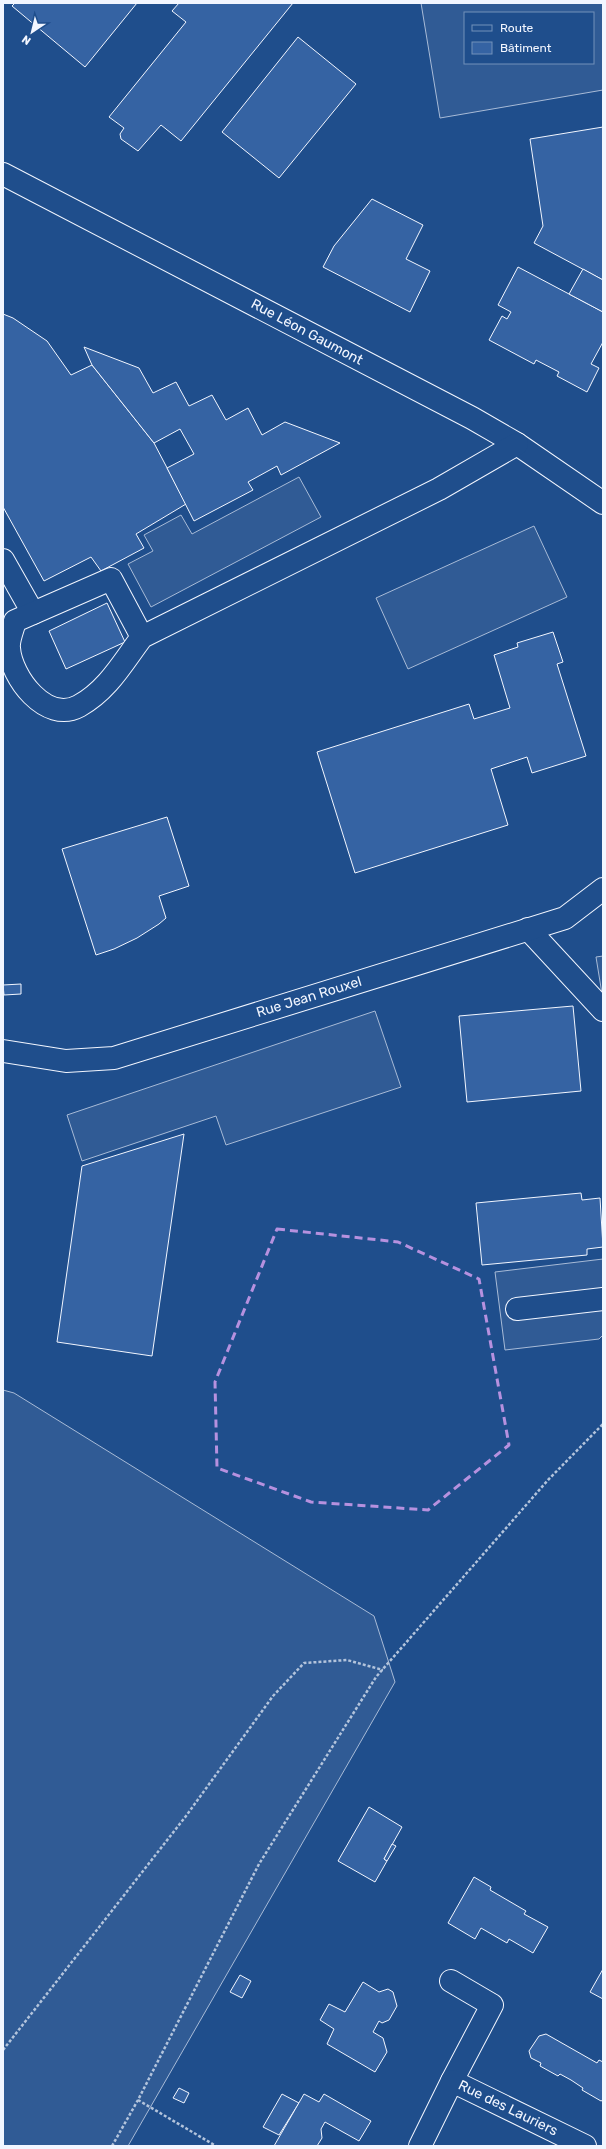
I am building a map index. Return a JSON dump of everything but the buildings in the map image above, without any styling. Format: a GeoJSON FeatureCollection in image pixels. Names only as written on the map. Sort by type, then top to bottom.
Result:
{"type":"FeatureCollection","features":[{"type":"Feature","properties":{"kind":"street","name":"Rue Léon Gaumont"},"geometry":{"type":"LineString","coordinates":[[3,174],[472,418],[517,444],[602,499]]}},
{"type":"Feature","properties":{"kind":"street"},"geometry":{"type":"LineString","coordinates":[[142,637],[111,579],[15,621],[8,647],[16,675],[37,701],[58,710],[78,706],[106,686],[142,637],[433,492],[517,444]]}},
{"type":"Feature","properties":{"kind":"street"},"geometry":{"type":"LineString","coordinates":[[3,560],[33,613]]}},
{"type":"Feature","properties":{"kind":"street","name":"Rue Jean Rouxel"},"geometry":{"type":"LineString","coordinates":[[3,1051],[66,1061],[114,1058],[565,918],[603,889]]}},
{"type":"Feature","properties":{"kind":"street"},"geometry":{"type":"LineString","coordinates":[[528,929],[603,1010]]}},
{"type":"Feature","properties":{"kind":"street"},"geometry":{"type":"LineString","coordinates":[[517,1309],[603,1300]]}},
{"type":"Feature","properties":{"kind":"street","name":"Rue des Lauriers"},"geometry":{"type":"LineString","coordinates":[[420,2146],[492,2005],[451,1981]]}},
{"type":"Feature","properties":{"kind":"street","name":"Rue des Lauriers"},"geometry":{"type":"LineString","coordinates":[[452,2081],[586,2146]]}},
{"type":"Feature","properties":{"kind":"path"},"geometry":{"type":"LineString","coordinates":[[112,2146],[138,2100],[259,1864],[382,1670],[548,1480],[603,1424]]}},
{"type":"Feature","properties":{"kind":"path"},"geometry":{"type":"LineString","coordinates":[[3,2050],[186,1816],[273,1696],[304,1663],[347,1660],[382,1670]]}},
{"type":"Feature","properties":{"kind":"path"},"geometry":{"type":"LineString","coordinates":[[138,2100],[216,2146]]}},
{"type":"Feature","properties":{"kind":"highlighted area"},"geometry":{"type":"Polygon","coordinates":[[[277,1229],[398,1242],[479,1279],[509,1445],[428,1510],[311,1502],[217,1468],[215,1382],[277,1229]]]}},
{"type":"Feature","properties":{"kind":"shaded area"},"geometry":{"type":"Polygon","coordinates":[[[421,3],[603,3],[603,90],[440,118],[421,3]]]}},
{"type":"Feature","properties":{"kind":"shaded area"},"geometry":{"type":"Polygon","coordinates":[[[299,477],[321,517],[151,607],[128,564],[153,551],[144,535],[181,515],[192,534],[299,477]]]}},
{"type":"Feature","properties":{"kind":"shaded area"},"geometry":{"type":"Polygon","coordinates":[[[534,526],[567,597],[408,669],[376,598],[534,526]]]}},
{"type":"Feature","properties":{"kind":"shaded area"},"geometry":{"type":"Polygon","coordinates":[[[603,956],[603,1000],[596,957],[603,956]]]}},
{"type":"Feature","properties":{"kind":"shaded area"},"geometry":{"type":"Polygon","coordinates":[[[375,1011],[401,1087],[226,1145],[216,1116],[82,1161],[67,1115],[375,1011]]]}},
{"type":"Feature","properties":{"kind":"shaded area"},"geometry":{"type":"Polygon","coordinates":[[[603,1259],[603,1335],[599,1339],[505,1350],[495,1272],[603,1259]]]}},
{"type":"Feature","properties":{"kind":"shaded area"},"geometry":{"type":"Polygon","coordinates":[[[3,1390],[14,1393],[374,1616],[395,1682],[128,2146],[3,2146],[3,1390]]]}}]}
